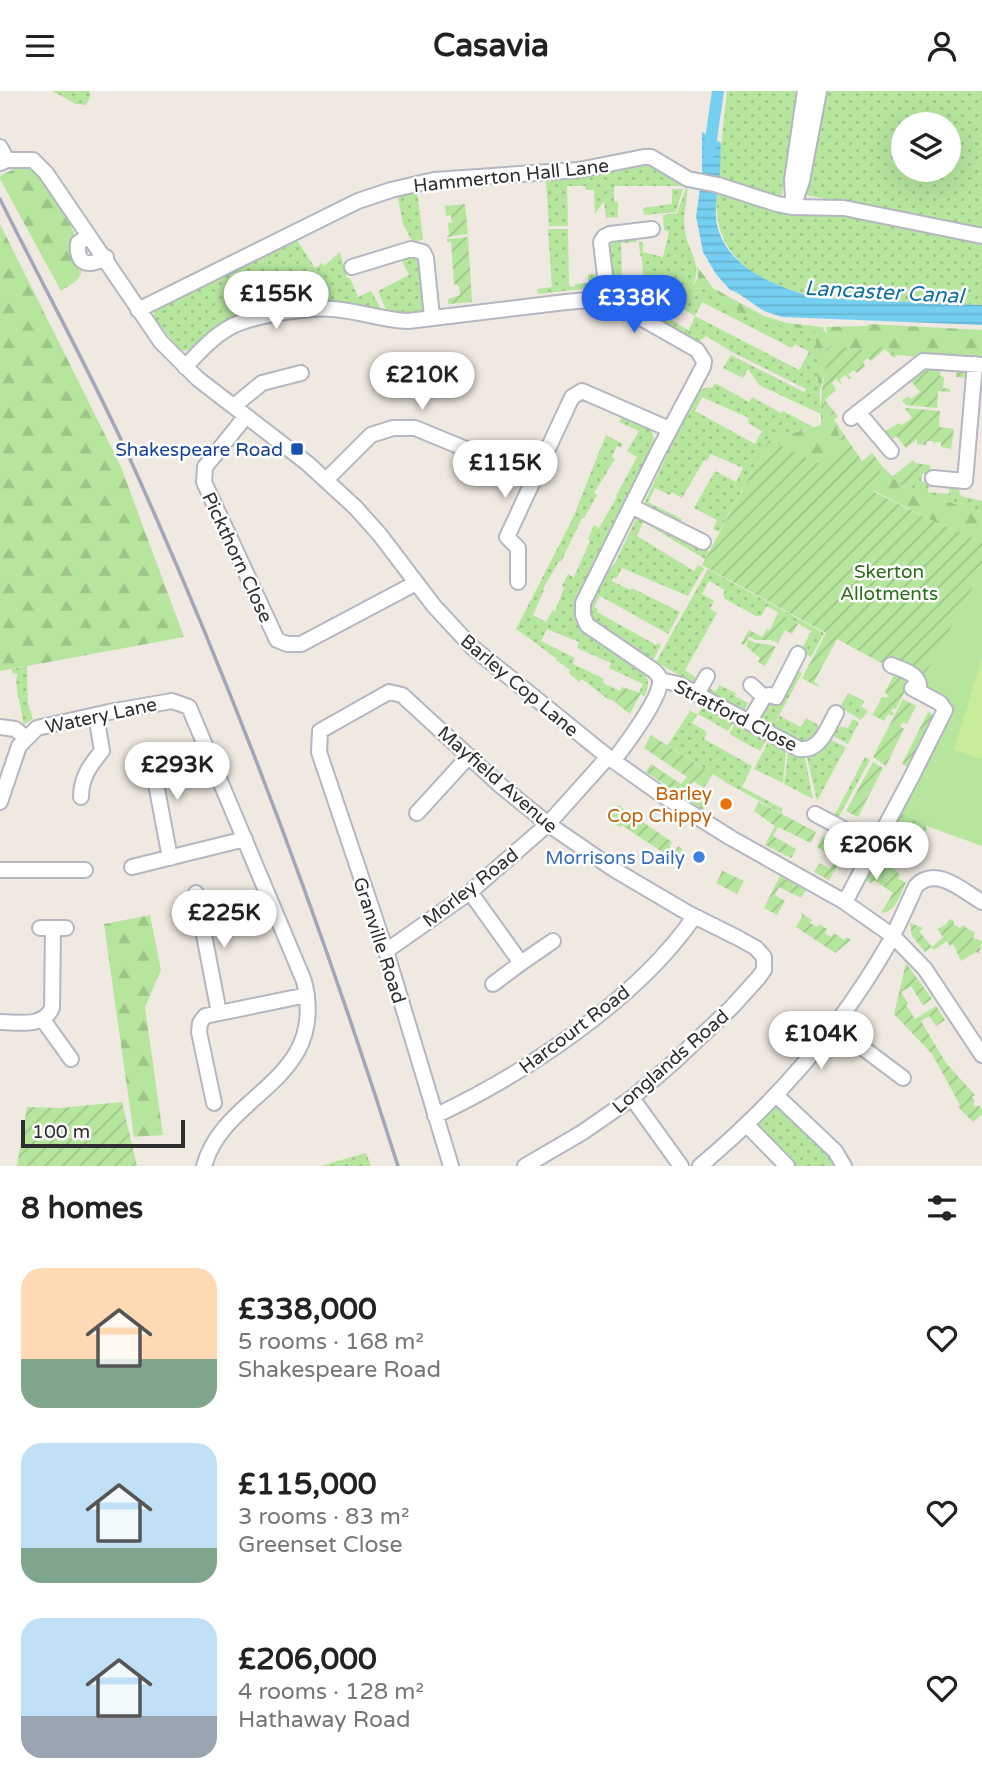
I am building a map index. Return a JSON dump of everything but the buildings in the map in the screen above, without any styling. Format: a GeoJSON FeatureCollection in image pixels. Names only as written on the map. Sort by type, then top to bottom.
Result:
{"type":"FeatureCollection","features":[{"type":"Feature","properties":{"kind":"street"},"geometry":{"type":"LineString","coordinates":[[793,207],[792,180],[805,91]]}},
{"type":"Feature","properties":{"kind":"street"},"geometry":{"type":"LineString","coordinates":[[793,207],[802,181],[819,91]]}},
{"type":"Feature","properties":{"kind":"street","name":"Barley Cop Lane"},"geometry":{"type":"LineString","coordinates":[[2,157],[33,160],[46,173],[106,257],[161,342],[185,367],[326,480],[371,523],[445,619],[472,647],[610,759],[686,811],[845,902],[892,936],[925,969],[982,1055]]}},
{"type":"Feature","properties":{"kind":"street","name":"Hammerton Hall Lane"},"geometry":{"type":"LineString","coordinates":[[138,310],[358,201],[412,184],[468,176],[578,170],[652,157],[692,180],[718,185],[777,204],[844,208],[982,236]]}},
{"type":"Feature","properties":{"kind":"street"},"geometry":{"type":"LineString","coordinates":[[605,302],[606,284],[601,242],[604,237],[652,229]]}},
{"type":"Feature","properties":{"kind":"street"},"geometry":{"type":"LineString","coordinates":[[89,236],[78,243],[80,258],[87,264],[94,264],[106,257]]}},
{"type":"Feature","properties":{"kind":"street"},"geometry":{"type":"LineString","coordinates":[[352,267],[411,249],[423,252],[426,258],[432,317]]}},
{"type":"Feature","properties":{"kind":"street"},"geometry":{"type":"LineString","coordinates":[[185,367],[225,330],[236,322],[250,318],[323,309],[408,321],[566,302],[605,302],[618,305],[702,355],[703,367],[585,597],[583,615],[587,625],[656,672],[660,680],[657,692],[644,716],[610,759]]}},
{"type":"Feature","properties":{"kind":"street"},"geometry":{"type":"LineString","coordinates":[[891,451],[854,415],[923,361],[979,364],[965,481],[933,478]]}},
{"type":"Feature","properties":{"kind":"street"},"geometry":{"type":"LineString","coordinates":[[233,406],[262,383],[301,373]]}},
{"type":"Feature","properties":{"kind":"street"},"geometry":{"type":"LineString","coordinates":[[518,582],[518,548],[507,537],[572,397],[582,391],[669,429]]}},
{"type":"Feature","properties":{"kind":"street","name":"Pickthorn Close"},"geometry":{"type":"LineString","coordinates":[[246,416],[205,467],[204,482],[276,640],[287,644],[301,644],[416,583]]}},
{"type":"Feature","properties":{"kind":"street"},"geometry":{"type":"LineString","coordinates":[[326,480],[371,435],[393,428],[415,428],[534,477]]}},
{"type":"Feature","properties":{"kind":"street"},"geometry":{"type":"LineString","coordinates":[[631,506],[703,542]]}},
{"type":"Feature","properties":{"kind":"street"},"geometry":{"type":"LineString","coordinates":[[751,685],[764,697],[776,697],[798,654]]}},
{"type":"Feature","properties":{"kind":"street"},"geometry":{"type":"LineString","coordinates":[[845,902],[944,710],[940,703],[916,690],[920,683],[917,676],[891,664]]}},
{"type":"Feature","properties":{"kind":"street"},"geometry":{"type":"LineString","coordinates":[[697,694],[707,676]]}},
{"type":"Feature","properties":{"kind":"street","name":"Stratford Close"},"geometry":{"type":"LineString","coordinates":[[660,680],[678,684],[799,749],[809,750],[821,740],[835,713]]}},
{"type":"Feature","properties":{"kind":"street","name":"Mayfield Avenue"},"geometry":{"type":"LineString","coordinates":[[336,722],[389,692],[402,695],[501,786],[548,824],[615,870],[694,917],[756,948],[764,957],[764,963]]}},
{"type":"Feature","properties":{"kind":"street"},"geometry":{"type":"LineString","coordinates":[[749,722],[764,697]]}},
{"type":"Feature","properties":{"kind":"street","name":"Watery Lane"},"geometry":{"type":"LineString","coordinates":[[0,802],[19,746],[25,737],[43,725],[172,701],[188,707],[304,981],[307,995]]}},
{"type":"Feature","properties":{"kind":"street"},"geometry":{"type":"LineString","coordinates":[[80,797],[80,785],[102,751],[96,715]]}},
{"type":"Feature","properties":{"kind":"street","name":"Granville Road"},"geometry":{"type":"LineString","coordinates":[[336,722],[320,731],[319,753],[351,855],[386,951],[451,1166]]}},
{"type":"Feature","properties":{"kind":"street"},"geometry":{"type":"LineString","coordinates":[[0,727],[15,729],[25,737]]}},
{"type":"Feature","properties":{"kind":"street"},"geometry":{"type":"LineString","coordinates":[[150,753],[170,858]]}},
{"type":"Feature","properties":{"kind":"street"},"geometry":{"type":"LineString","coordinates":[[417,813],[469,756]]}},
{"type":"Feature","properties":{"kind":"street","name":"Morley Road"},"geometry":{"type":"LineString","coordinates":[[386,951],[470,892],[548,824],[610,759]]}},
{"type":"Feature","properties":{"kind":"street"},"geometry":{"type":"LineString","coordinates":[[815,814],[876,846]]}},
{"type":"Feature","properties":{"kind":"street"},"geometry":{"type":"LineString","coordinates":[[132,867],[245,839]]}},
{"type":"Feature","properties":{"kind":"street"},"geometry":{"type":"LineString","coordinates":[[0,870],[85,870]]}},
{"type":"Feature","properties":{"kind":"street"},"geometry":{"type":"LineString","coordinates":[[700,1166],[747,1125],[835,1027],[892,936],[920,875],[940,878],[982,902]]}},
{"type":"Feature","properties":{"kind":"street"},"geometry":{"type":"LineString","coordinates":[[470,892],[520,963]]}},
{"type":"Feature","properties":{"kind":"street"},"geometry":{"type":"LineString","coordinates":[[196,893],[219,1013]]}},
{"type":"Feature","properties":{"kind":"street","name":"Harcourt Road"},"geometry":{"type":"LineString","coordinates":[[435,1116],[513,1075],[588,1023],[638,979],[682,935],[694,917]]}},
{"type":"Feature","properties":{"kind":"street"},"geometry":{"type":"LineString","coordinates":[[0,1022],[43,1020],[48,1016],[51,1009],[53,928]]}},
{"type":"Feature","properties":{"kind":"street"},"geometry":{"type":"LineString","coordinates":[[493,984],[553,941]]}},
{"type":"Feature","properties":{"kind":"street","name":"Longlands Road"},"geometry":{"type":"LineString","coordinates":[[525,1166],[583,1132],[632,1098],[732,1007],[759,977],[764,970],[764,963]]}},
{"type":"Feature","properties":{"kind":"street"},"geometry":{"type":"LineString","coordinates":[[204,1166],[219,1135],[278,1077],[298,1049],[308,1024],[307,995],[205,1016],[200,1023],[199,1032],[214,1103]]}},
{"type":"Feature","properties":{"kind":"street"},"geometry":{"type":"LineString","coordinates":[[43,1020],[71,1059]]}},
{"type":"Feature","properties":{"kind":"street"},"geometry":{"type":"LineString","coordinates":[[835,1027],[903,1078]]}},
{"type":"Feature","properties":{"kind":"street"},"geometry":{"type":"LineString","coordinates":[[776,1095],[835,1151],[844,1166]]}},
{"type":"Feature","properties":{"kind":"street"},"geometry":{"type":"LineString","coordinates":[[632,1098],[681,1166]]}},
{"type":"Feature","properties":{"kind":"street"},"geometry":{"type":"LineString","coordinates":[[747,1125],[787,1166]]}},
{"type":"Feature","properties":{"kind":"green space"},"geometry":{"type":"Polygon","coordinates":[[[52,91],[90,91],[90,97],[86,105],[76,104],[52,91]]]}},
{"type":"Feature","properties":{"kind":"green space"},"geometry":{"type":"Polygon","coordinates":[[[727,91],[803,91],[781,198],[720,179],[719,165],[727,91]]]}},
{"type":"Feature","properties":{"kind":"green space"},"geometry":{"type":"Polygon","coordinates":[[[822,91],[982,91],[982,230],[806,195],[822,91]]]}},
{"type":"Feature","properties":{"kind":"green space"},"geometry":{"type":"Polygon","coordinates":[[[649,162],[684,186],[614,186],[618,217],[606,218],[604,201],[595,214],[594,190],[586,190],[585,186],[567,186],[568,226],[549,226],[546,179],[601,174],[649,162]]]}},
{"type":"Feature","properties":{"kind":"green space"},"geometry":{"type":"Polygon","coordinates":[[[20,166],[35,169],[42,176],[77,241],[82,268],[79,278],[61,291],[0,179],[0,176],[20,166]]]}},
{"type":"Feature","properties":{"kind":"green space"},"geometry":{"type":"Polygon","coordinates":[[[687,185],[684,224],[696,266],[695,281],[691,289],[713,288],[737,310],[759,321],[815,326],[821,414],[759,385],[748,369],[743,378],[723,368],[731,355],[804,392],[806,389],[706,336],[699,342],[686,336],[695,316],[681,308],[690,289],[654,286],[649,289],[639,309],[618,296],[613,283],[625,282],[626,295],[644,293],[639,242],[643,242],[643,252],[663,257],[669,232],[664,230],[663,215],[677,213],[687,185]],[[702,302],[695,316],[799,370],[809,352],[795,344],[792,348],[702,302]]]}},
{"type":"Feature","properties":{"kind":"green space"},"geometry":{"type":"Polygon","coordinates":[[[417,189],[423,240],[412,241],[403,224],[397,193],[417,189]]]}},
{"type":"Feature","properties":{"kind":"green space"},"geometry":{"type":"Polygon","coordinates":[[[672,189],[683,189],[676,212],[644,215],[643,208],[672,204],[672,189]]]}},
{"type":"Feature","properties":{"kind":"green space"},"geometry":{"type":"Polygon","coordinates":[[[717,190],[785,212],[862,217],[982,241],[982,305],[819,298],[777,285],[743,265],[731,251],[722,234],[717,214],[717,190]]]}},
{"type":"Feature","properties":{"kind":"green space"},"geometry":{"type":"Polygon","coordinates":[[[465,204],[468,234],[447,237],[448,223],[452,222],[451,215],[446,216],[445,206],[465,204]]]}},
{"type":"Feature","properties":{"kind":"green space"},"geometry":{"type":"Polygon","coordinates":[[[0,224],[121,467],[184,637],[0,671],[0,224]]]}},
{"type":"Feature","properties":{"kind":"green space"},"geometry":{"type":"Polygon","coordinates":[[[548,229],[568,229],[569,286],[588,283],[588,274],[598,274],[598,287],[538,294],[537,289],[552,287],[548,229]]]}},
{"type":"Feature","properties":{"kind":"green space"},"geometry":{"type":"Polygon","coordinates":[[[295,237],[315,268],[322,263],[324,266],[340,252],[347,278],[350,278],[358,297],[371,291],[382,311],[323,300],[294,303],[286,300],[255,305],[219,324],[185,351],[179,349],[155,319],[153,308],[295,237]]]}},
{"type":"Feature","properties":{"kind":"green space"},"geometry":{"type":"Polygon","coordinates":[[[468,237],[472,302],[448,304],[448,299],[460,295],[459,286],[454,284],[451,242],[447,242],[447,239],[468,237]]]}},
{"type":"Feature","properties":{"kind":"green space"},"geometry":{"type":"Polygon","coordinates":[[[636,237],[637,242],[621,243],[622,277],[612,277],[608,247],[614,242],[613,238],[636,237]]]}},
{"type":"Feature","properties":{"kind":"green space"},"geometry":{"type":"Polygon","coordinates":[[[413,255],[421,257],[427,308],[424,312],[387,312],[378,291],[409,275],[401,259],[413,255]]]}},
{"type":"Feature","properties":{"kind":"green space"},"geometry":{"type":"Polygon","coordinates":[[[697,266],[713,288],[691,289],[698,278],[697,266]]]}},
{"type":"Feature","properties":{"kind":"green space"},"geometry":{"type":"Polygon","coordinates":[[[654,286],[691,289],[679,311],[664,304],[667,299],[651,292],[644,304],[688,330],[686,336],[639,309],[649,289],[654,286]]]}},
{"type":"Feature","properties":{"kind":"green space"},"geometry":{"type":"Polygon","coordinates":[[[713,288],[764,316],[787,323],[822,327],[827,334],[826,327],[869,324],[982,330],[982,357],[897,355],[887,346],[863,351],[860,348],[850,349],[834,344],[826,349],[827,364],[819,395],[815,327],[781,326],[757,321],[736,309],[713,288]]]}},
{"type":"Feature","properties":{"kind":"green space"},"geometry":{"type":"Polygon","coordinates":[[[834,344],[850,349],[860,348],[863,351],[887,346],[897,355],[894,358],[885,349],[871,361],[868,358],[863,362],[865,366],[857,373],[854,370],[848,374],[851,378],[845,375],[840,379],[842,385],[836,379],[832,383],[836,390],[825,400],[837,415],[821,414],[826,349],[834,344]]]}},
{"type":"Feature","properties":{"kind":"green space"},"geometry":{"type":"Polygon","coordinates":[[[927,365],[954,366],[954,369],[966,373],[967,378],[956,377],[956,372],[951,372],[951,367],[941,366],[943,388],[950,389],[950,392],[938,391],[937,408],[906,405],[902,401],[908,396],[911,399],[920,392],[909,378],[927,365]]]}},
{"type":"Feature","properties":{"kind":"green space"},"geometry":{"type":"Polygon","coordinates":[[[715,383],[749,402],[752,397],[813,427],[769,440],[719,532],[713,529],[717,520],[694,508],[715,471],[736,482],[743,468],[711,454],[707,461],[704,460],[682,498],[672,492],[670,495],[655,488],[648,502],[682,519],[679,524],[642,508],[668,453],[667,449],[700,390],[712,388],[715,383]],[[702,397],[695,411],[755,444],[762,431],[748,423],[749,418],[702,397]]]}},
{"type":"Feature","properties":{"kind":"green space"},"geometry":{"type":"Polygon","coordinates":[[[905,409],[940,411],[939,427],[954,429],[951,449],[941,447],[941,442],[935,442],[935,446],[933,441],[927,441],[926,445],[917,444],[917,439],[906,448],[896,436],[889,442],[882,433],[912,418],[905,409]]]}},
{"type":"Feature","properties":{"kind":"green space"},"geometry":{"type":"Polygon","coordinates":[[[821,414],[837,415],[834,420],[842,443],[824,458],[824,467],[769,440],[821,425],[821,414]]]}},
{"type":"Feature","properties":{"kind":"green space"},"geometry":{"type":"Polygon","coordinates":[[[622,417],[652,431],[654,442],[575,602],[575,620],[581,631],[646,676],[648,685],[644,697],[639,692],[643,684],[609,668],[611,663],[577,648],[579,642],[547,629],[541,641],[575,658],[573,664],[604,679],[603,683],[620,691],[615,702],[582,679],[579,682],[557,659],[516,629],[572,520],[606,435],[623,444],[621,448],[617,446],[612,456],[615,459],[594,493],[597,495],[582,518],[561,562],[559,561],[543,589],[533,615],[546,622],[553,610],[555,611],[564,588],[562,586],[568,574],[574,577],[594,525],[599,528],[637,457],[627,451],[639,431],[619,422],[622,417]]]}},
{"type":"Feature","properties":{"kind":"green space","name":"Skerton Allotments"},"geometry":{"type":"Polygon","coordinates":[[[834,420],[862,461],[872,453],[882,466],[874,492],[937,523],[982,541],[982,570],[923,679],[905,684],[903,687],[906,689],[896,709],[891,711],[894,713],[892,716],[888,714],[884,721],[867,712],[873,714],[882,697],[887,698],[885,692],[896,671],[837,639],[814,682],[818,687],[802,678],[826,633],[702,565],[769,440],[824,466],[824,458],[842,443],[834,420]]]}},
{"type":"Feature","properties":{"kind":"green space"},"geometry":{"type":"Polygon","coordinates":[[[913,460],[922,471],[903,487],[892,477],[913,460]]]}},
{"type":"Feature","properties":{"kind":"green space"},"geometry":{"type":"Polygon","coordinates":[[[915,463],[930,465],[930,474],[922,474],[921,481],[929,483],[928,492],[949,494],[950,483],[957,485],[961,496],[982,501],[982,513],[903,487],[922,471],[915,463]]]}},
{"type":"Feature","properties":{"kind":"green space"},"geometry":{"type":"Polygon","coordinates":[[[882,466],[903,487],[982,513],[982,541],[937,523],[874,491],[882,466]]]}},
{"type":"Feature","properties":{"kind":"green space"},"geometry":{"type":"Polygon","coordinates":[[[638,515],[709,551],[705,559],[643,522],[637,536],[694,571],[698,565],[704,568],[688,596],[622,568],[616,579],[613,577],[612,581],[680,612],[668,634],[600,596],[594,607],[598,609],[597,612],[656,645],[661,645],[653,660],[596,623],[591,610],[597,588],[608,567],[614,565],[638,515]]]}},
{"type":"Feature","properties":{"kind":"green space"},"geometry":{"type":"Polygon","coordinates":[[[708,569],[824,633],[811,657],[801,651],[782,672],[797,644],[803,647],[811,631],[767,606],[761,616],[756,616],[725,599],[725,590],[709,581],[702,594],[714,601],[710,609],[717,613],[685,670],[698,679],[696,683],[656,662],[708,569]]]}},
{"type":"Feature","properties":{"kind":"green space"},"geometry":{"type":"Polygon","coordinates":[[[982,570],[982,846],[913,821],[898,812],[952,703],[925,688],[923,679],[982,570]]]}},
{"type":"Feature","properties":{"kind":"green space"},"geometry":{"type":"Polygon","coordinates":[[[778,612],[798,624],[792,634],[785,630],[778,643],[755,640],[749,636],[744,645],[741,644],[749,630],[762,637],[767,629],[770,630],[778,612]]]}},
{"type":"Feature","properties":{"kind":"green space"},"geometry":{"type":"Polygon","coordinates":[[[748,639],[776,647],[765,666],[758,662],[760,658],[746,646],[748,639]]]}},
{"type":"Feature","properties":{"kind":"green space"},"geometry":{"type":"Polygon","coordinates":[[[982,657],[982,759],[954,750],[982,657]]]}},
{"type":"Feature","properties":{"kind":"green space"},"geometry":{"type":"Polygon","coordinates":[[[27,666],[28,704],[33,719],[23,725],[17,674],[12,673],[12,669],[27,666]]]}},
{"type":"Feature","properties":{"kind":"green space"},"geometry":{"type":"Polygon","coordinates":[[[796,670],[802,673],[774,725],[780,716],[801,727],[806,718],[820,726],[812,738],[803,742],[759,719],[765,701],[796,670]]]}},
{"type":"Feature","properties":{"kind":"green space"},"geometry":{"type":"Polygon","coordinates":[[[719,685],[736,693],[735,696],[748,703],[744,711],[707,691],[709,688],[716,692],[719,685]]]}},
{"type":"Feature","properties":{"kind":"green space"},"geometry":{"type":"Polygon","coordinates":[[[622,687],[641,693],[630,714],[615,702],[622,687]]]}},
{"type":"Feature","properties":{"kind":"green space"},"geometry":{"type":"Polygon","coordinates":[[[848,693],[865,701],[861,707],[868,711],[861,720],[840,707],[848,693]]]}},
{"type":"Feature","properties":{"kind":"green space"},"geometry":{"type":"Polygon","coordinates":[[[903,699],[916,706],[907,724],[903,722],[900,726],[904,729],[886,766],[873,757],[903,699]]]}},
{"type":"Feature","properties":{"kind":"green space"},"geometry":{"type":"Polygon","coordinates":[[[703,706],[733,723],[728,731],[698,714],[703,706]]]}},
{"type":"Feature","properties":{"kind":"green space"},"geometry":{"type":"Polygon","coordinates":[[[690,711],[698,714],[692,723],[707,732],[704,739],[752,766],[742,787],[783,809],[781,813],[727,783],[668,745],[690,711]]]}},
{"type":"Feature","properties":{"kind":"green space"},"geometry":{"type":"Polygon","coordinates":[[[928,712],[935,716],[909,767],[902,764],[928,712]]]}},
{"type":"Feature","properties":{"kind":"green space"},"geometry":{"type":"Polygon","coordinates":[[[853,719],[859,722],[848,744],[833,736],[837,726],[848,728],[853,719]]]}},
{"type":"Feature","properties":{"kind":"green space"},"geometry":{"type":"Polygon","coordinates":[[[735,724],[766,741],[760,751],[729,734],[735,724]]]}},
{"type":"Feature","properties":{"kind":"green space"},"geometry":{"type":"Polygon","coordinates":[[[651,735],[713,774],[704,788],[693,781],[688,789],[709,802],[703,810],[646,772],[651,764],[681,784],[687,777],[644,748],[651,735]]]}},
{"type":"Feature","properties":{"kind":"green space"},"geometry":{"type":"Polygon","coordinates":[[[831,740],[846,747],[817,801],[807,757],[820,753],[831,740]]]}},
{"type":"Feature","properties":{"kind":"green space"},"geometry":{"type":"Polygon","coordinates":[[[768,742],[786,752],[783,783],[754,769],[768,742]]]}},
{"type":"Feature","properties":{"kind":"green space"},"geometry":{"type":"Polygon","coordinates":[[[788,753],[805,758],[813,799],[784,784],[788,753]]]}},
{"type":"Feature","properties":{"kind":"green space"},"geometry":{"type":"Polygon","coordinates":[[[865,757],[870,760],[837,820],[833,818],[865,757]]]}},
{"type":"Feature","properties":{"kind":"green space"},"geometry":{"type":"Polygon","coordinates":[[[873,762],[883,768],[858,817],[846,811],[873,762]]]}},
{"type":"Feature","properties":{"kind":"green space"},"geometry":{"type":"Polygon","coordinates":[[[759,802],[816,832],[811,843],[778,827],[773,836],[796,849],[791,858],[765,845],[775,826],[754,811],[759,802]]]}},
{"type":"Feature","properties":{"kind":"green space"},"geometry":{"type":"Polygon","coordinates":[[[618,805],[672,842],[670,847],[675,851],[678,846],[682,849],[676,861],[608,819],[618,805]]]}},
{"type":"Feature","properties":{"kind":"green space"},"geometry":{"type":"Polygon","coordinates":[[[898,812],[926,826],[927,831],[923,832],[924,843],[914,843],[910,834],[906,836],[908,840],[901,843],[905,852],[892,858],[895,862],[892,866],[900,875],[898,878],[906,883],[895,906],[881,913],[893,893],[874,880],[871,883],[863,879],[873,861],[885,869],[888,864],[876,856],[898,812]]]}},
{"type":"Feature","properties":{"kind":"green space"},"geometry":{"type":"Polygon","coordinates":[[[823,836],[847,850],[829,880],[814,872],[820,863],[830,869],[836,859],[817,847],[823,836]]]}},
{"type":"Feature","properties":{"kind":"green space"},"geometry":{"type":"Polygon","coordinates":[[[721,870],[744,881],[737,894],[716,883],[721,870]]]}},
{"type":"Feature","properties":{"kind":"green space"},"geometry":{"type":"Polygon","coordinates":[[[780,876],[806,890],[801,898],[779,887],[775,895],[785,901],[777,915],[764,908],[780,876]]]}},
{"type":"Feature","properties":{"kind":"green space"},"geometry":{"type":"Polygon","coordinates":[[[801,913],[812,920],[810,923],[827,929],[825,934],[831,937],[834,933],[844,940],[846,937],[851,940],[835,953],[796,927],[802,917],[801,913]]]}},
{"type":"Feature","properties":{"kind":"green space"},"geometry":{"type":"Polygon","coordinates":[[[150,915],[161,970],[145,1007],[163,1135],[134,1137],[104,924],[150,915]]]}},
{"type":"Feature","properties":{"kind":"green space"},"geometry":{"type":"Polygon","coordinates":[[[950,919],[960,928],[962,925],[975,933],[973,938],[982,941],[979,954],[976,952],[961,961],[953,944],[950,946],[947,941],[934,950],[931,947],[925,952],[912,936],[910,923],[923,928],[919,931],[932,947],[943,937],[937,929],[950,919]]]}},
{"type":"Feature","properties":{"kind":"green space"},"geometry":{"type":"Polygon","coordinates":[[[906,963],[932,999],[923,1005],[911,986],[901,992],[908,1003],[906,1005],[915,1019],[936,1006],[945,1020],[936,1026],[929,1016],[921,1021],[946,1063],[975,1095],[972,1097],[975,1101],[973,1104],[982,1109],[982,1114],[973,1122],[958,1107],[960,1105],[932,1054],[894,1014],[906,963]]]}},
{"type":"Feature","properties":{"kind":"green space"},"geometry":{"type":"Polygon","coordinates":[[[122,1102],[137,1166],[17,1166],[27,1107],[59,1108],[122,1102]]]}},
{"type":"Feature","properties":{"kind":"green space"},"geometry":{"type":"Polygon","coordinates":[[[778,1106],[833,1154],[839,1166],[793,1166],[757,1127],[757,1123],[778,1106]]]}},
{"type":"Feature","properties":{"kind":"green space"},"geometry":{"type":"Polygon","coordinates":[[[366,1153],[371,1166],[320,1166],[366,1153]]]}},
{"type":"Feature","properties":{"kind":"water"},"geometry":{"type":"Polygon","coordinates":[[[702,132],[721,143],[717,225],[732,254],[757,275],[788,289],[819,298],[982,305],[982,325],[782,317],[764,311],[730,290],[716,274],[703,252],[696,216],[702,176],[702,132]]]}},
{"type":"Feature","properties":{"kind":"waterway","name":"Lancaster Canal"},"geometry":{"type":"LineString","coordinates":[[709,153],[718,91]]}},
{"type":"Feature","properties":{"kind":"railway"},"geometry":{"type":"LineString","coordinates":[[0,199],[115,426],[205,633],[307,897],[398,1166]]}},
{"type":"Feature","properties":{"kind":"place","name":"Shakespeare Road"},"geometry":{"type":"Point","coordinates":[297,449]}},
{"type":"Feature","properties":{"kind":"place","name":"Barley Cop Chippy"},"geometry":{"type":"Point","coordinates":[726,804]}},
{"type":"Feature","properties":{"kind":"place","name":"Morrisons Daily"},"geometry":{"type":"Point","coordinates":[699,857]}}]}
